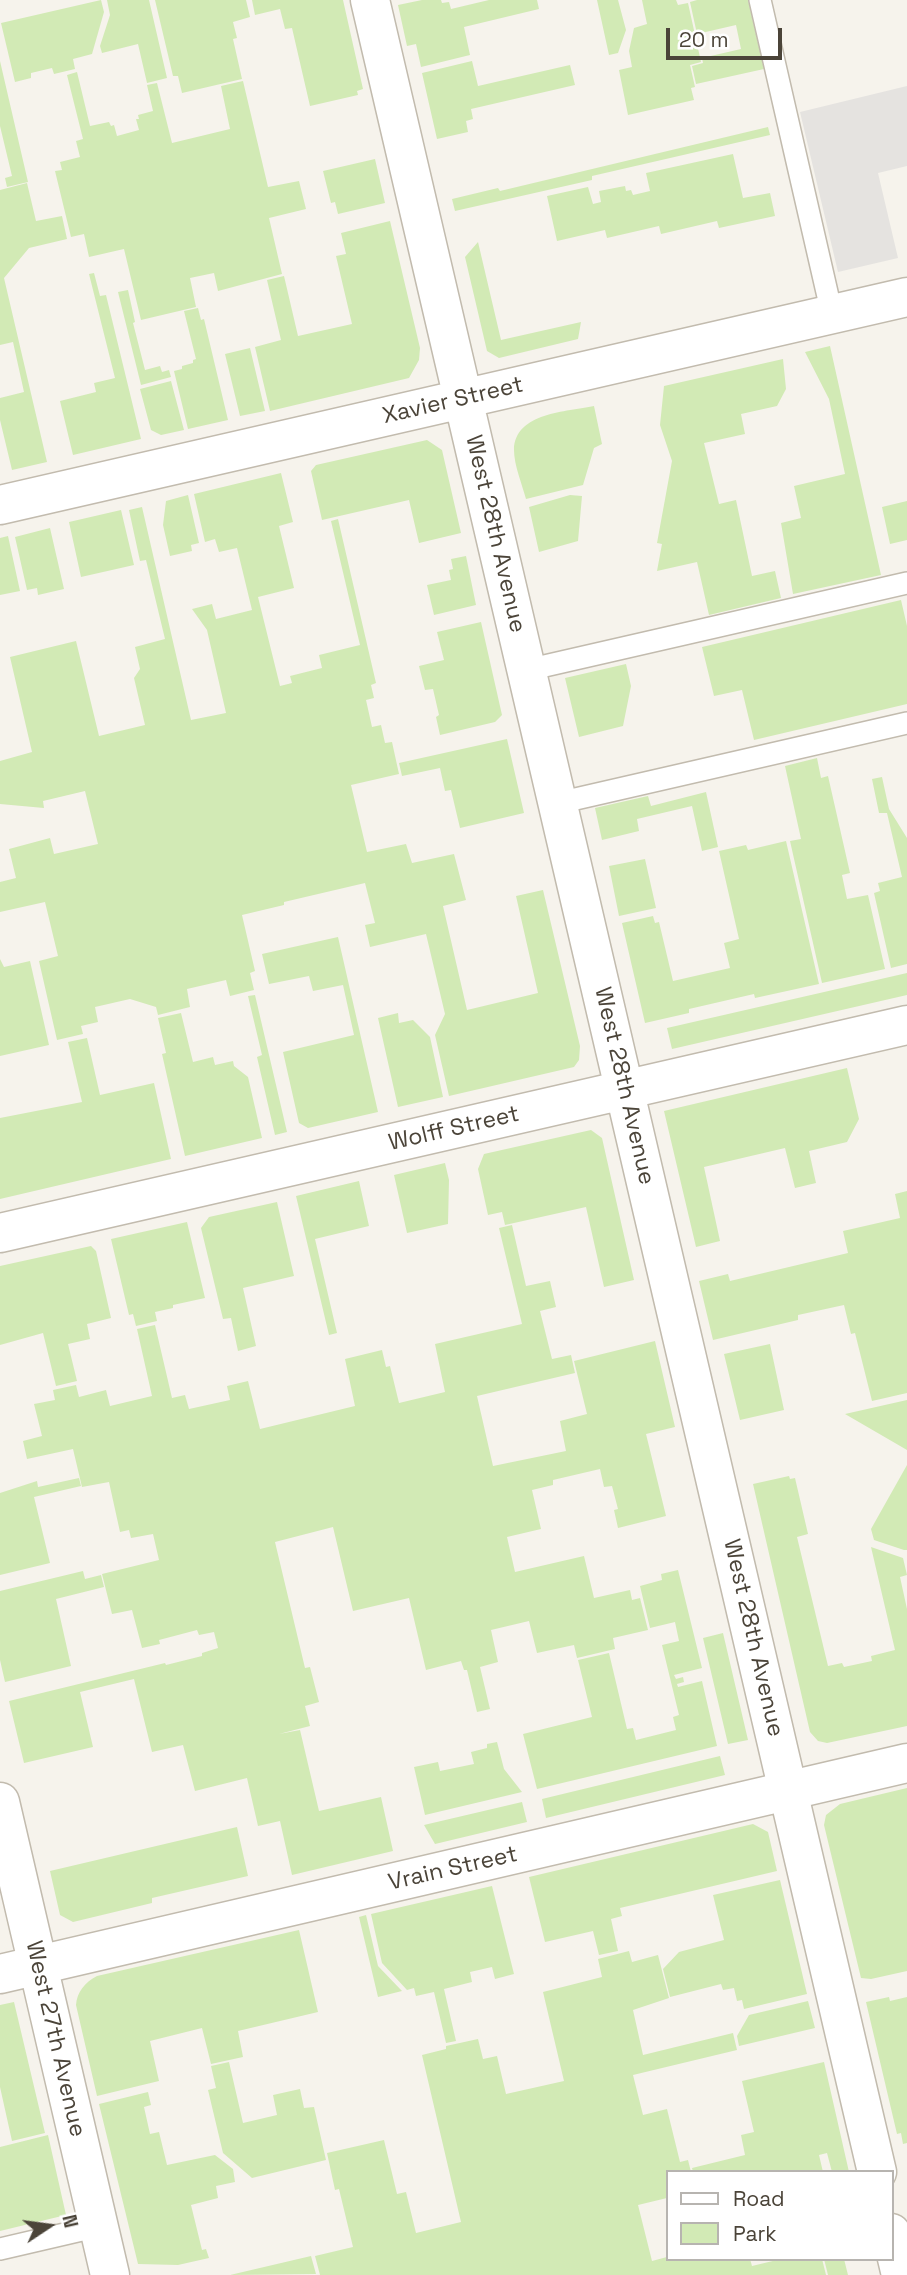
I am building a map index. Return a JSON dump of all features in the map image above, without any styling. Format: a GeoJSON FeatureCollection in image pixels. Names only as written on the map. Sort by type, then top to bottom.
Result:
{"type":"FeatureCollection","features":[{"type":"Feature","properties":{"kind":"street","name":"West 28th Avenue"},"geometry":{"type":"LineString","coordinates":[[370,0],[877,2170]]}},
{"type":"Feature","properties":{"kind":"street","name":"Xavier Street"},"geometry":{"type":"LineString","coordinates":[[0,505],[907,297]]}},
{"type":"Feature","properties":{"kind":"street","name":"Wolff Street"},"geometry":{"type":"LineString","coordinates":[[0,1233],[907,1025]]}},
{"type":"Feature","properties":{"kind":"street","name":"Vrain Street"},"geometry":{"type":"LineString","coordinates":[[0,1974],[907,1763]]}},
{"type":"Feature","properties":{"kind":"street","name":"West 27th Avenue"},"geometry":{"type":"LineString","coordinates":[[0,1802],[110,2275]]}},
{"type":"Feature","properties":{"kind":"street"},"geometry":{"type":"LineString","coordinates":[[893,2241],[901,2275]]}},
{"type":"Feature","properties":{"kind":"lane"},"geometry":{"type":"LineString","coordinates":[[760,0],[832,314]]}},
{"type":"Feature","properties":{"kind":"lane"},"geometry":{"type":"LineString","coordinates":[[527,670],[907,583]]}},
{"type":"Feature","properties":{"kind":"lane"},"geometry":{"type":"LineString","coordinates":[[558,803],[907,723]]}},
{"type":"Feature","properties":{"kind":"lane"},"geometry":{"type":"LineString","coordinates":[[0,2249],[99,2226]]}},
{"type":"Feature","properties":{"kind":"green space"},"geometry":{"type":"Polygon","coordinates":[[[101,0],[104,12],[92,54],[73,59],[75,69],[54,74],[52,68],[31,73],[31,78],[15,82],[1,23],[101,0]]]}},
{"type":"Feature","properties":{"kind":"green space"},"geometry":{"type":"Polygon","coordinates":[[[107,0],[149,0],[167,78],[147,83],[138,44],[102,53],[100,46],[110,15],[107,0]]]}},
{"type":"Feature","properties":{"kind":"green space"},"geometry":{"type":"Polygon","coordinates":[[[155,0],[246,0],[250,17],[233,22],[237,38],[233,39],[242,79],[182,93],[178,76],[173,76],[155,0]]]}},
{"type":"Feature","properties":{"kind":"green space"},"geometry":{"type":"Polygon","coordinates":[[[252,0],[343,0],[363,89],[357,91],[358,95],[310,106],[292,28],[285,29],[280,9],[255,15],[252,0]]]}},
{"type":"Feature","properties":{"kind":"green space"},"geometry":{"type":"Polygon","coordinates":[[[422,0],[449,2],[451,9],[489,0],[537,0],[539,9],[464,27],[470,55],[421,67],[416,44],[407,46],[398,5],[422,0]]]}},
{"type":"Feature","properties":{"kind":"green space"},"geometry":{"type":"Polygon","coordinates":[[[597,0],[618,0],[626,30],[618,53],[609,55],[597,0]]]}},
{"type":"Feature","properties":{"kind":"green space"},"geometry":{"type":"Polygon","coordinates":[[[642,0],[676,0],[678,5],[688,3],[701,62],[690,65],[695,87],[691,88],[694,100],[628,115],[619,70],[632,67],[629,51],[634,28],[647,24],[642,0]]]}},
{"type":"Feature","properties":{"kind":"green space"},"geometry":{"type":"Polygon","coordinates":[[[748,0],[764,69],[696,84],[692,66],[703,63],[702,58],[741,49],[736,25],[697,34],[690,2],[748,0]]]}},
{"type":"Feature","properties":{"kind":"green space"},"geometry":{"type":"Polygon","coordinates":[[[0,61],[28,182],[7,187],[5,178],[12,176],[0,126],[0,61]]]}},
{"type":"Feature","properties":{"kind":"green space"},"geometry":{"type":"Polygon","coordinates":[[[472,61],[478,86],[570,65],[575,85],[471,109],[473,119],[466,121],[468,132],[437,139],[422,73],[472,61]]]}},
{"type":"Feature","properties":{"kind":"green space"},"geometry":{"type":"Polygon","coordinates":[[[77,72],[90,126],[109,122],[111,126],[114,125],[117,136],[139,130],[136,119],[139,119],[138,115],[153,111],[147,85],[157,83],[172,143],[230,129],[221,86],[243,81],[268,187],[299,181],[306,209],[269,218],[282,274],[218,291],[214,273],[190,278],[196,307],[141,320],[124,249],[89,257],[84,234],[71,237],[55,171],[62,170],[60,162],[80,157],[76,141],[83,139],[67,75],[77,72]]]}},
{"type":"Feature","properties":{"kind":"green space"},"geometry":{"type":"Polygon","coordinates":[[[768,127],[770,135],[592,176],[592,180],[455,211],[452,199],[498,188],[500,191],[768,127]]]}},
{"type":"Feature","properties":{"kind":"green space"},"geometry":{"type":"Polygon","coordinates":[[[733,154],[743,198],[770,193],[775,216],[719,228],[717,221],[661,234],[659,226],[607,238],[605,230],[557,241],[547,196],[588,187],[593,204],[601,202],[599,191],[625,186],[626,191],[631,190],[633,195],[650,191],[646,173],[733,154]]]}},
{"type":"Feature","properties":{"kind":"green space"},"geometry":{"type":"Polygon","coordinates":[[[375,159],[385,203],[338,214],[335,202],[331,203],[323,171],[375,159]]]}},
{"type":"Feature","properties":{"kind":"green space"},"geometry":{"type":"Polygon","coordinates":[[[27,183],[36,221],[62,216],[67,239],[29,248],[4,278],[47,462],[12,470],[0,420],[0,398],[24,392],[13,342],[0,345],[0,190],[27,183]]]}},
{"type":"Feature","properties":{"kind":"green space"},"geometry":{"type":"Polygon","coordinates":[[[390,221],[420,348],[419,360],[409,378],[270,411],[255,347],[281,340],[267,280],[284,276],[298,336],[352,324],[336,256],[346,254],[341,233],[390,221]]]}},
{"type":"Feature","properties":{"kind":"green space"},"geometry":{"type":"Polygon","coordinates":[[[478,242],[501,340],[581,322],[578,339],[499,358],[487,351],[465,257],[478,242]]]}},
{"type":"Feature","properties":{"kind":"green space"},"geometry":{"type":"Polygon","coordinates":[[[94,273],[100,296],[106,295],[141,439],[73,455],[60,401],[96,392],[94,383],[115,378],[89,274],[94,273]]]}},
{"type":"Feature","properties":{"kind":"green space"},"geometry":{"type":"Polygon","coordinates":[[[128,290],[145,370],[160,366],[162,372],[169,370],[171,377],[141,385],[118,292],[128,290]]]}},
{"type":"Feature","properties":{"kind":"green space"},"geometry":{"type":"Polygon","coordinates":[[[198,308],[201,320],[204,319],[228,420],[188,429],[174,371],[196,359],[184,311],[198,308]]]}},
{"type":"Feature","properties":{"kind":"green space"},"geometry":{"type":"Polygon","coordinates":[[[830,346],[881,575],[793,594],[781,523],[801,518],[794,486],[845,474],[829,399],[805,352],[830,346]]]}},
{"type":"Feature","properties":{"kind":"green space"},"geometry":{"type":"Polygon","coordinates":[[[250,348],[265,411],[240,416],[225,354],[250,348]]]}},
{"type":"Feature","properties":{"kind":"green space"},"geometry":{"type":"Polygon","coordinates":[[[783,359],[786,389],[777,406],[741,414],[745,434],[704,443],[719,504],[736,500],[752,576],[775,571],[781,598],[709,615],[697,562],[657,571],[662,544],[657,543],[672,461],[660,425],[664,386],[783,359]]]}},
{"type":"Feature","properties":{"kind":"green space"},"geometry":{"type":"Polygon","coordinates":[[[171,381],[184,430],[161,435],[151,430],[140,389],[171,381]]]}},
{"type":"Feature","properties":{"kind":"green space"},"geometry":{"type":"Polygon","coordinates":[[[594,406],[602,444],[594,448],[583,485],[526,499],[514,450],[517,437],[523,428],[544,416],[594,406]]]}},
{"type":"Feature","properties":{"kind":"green space"},"geometry":{"type":"Polygon","coordinates":[[[427,440],[442,450],[461,533],[419,543],[409,500],[322,520],[311,471],[316,465],[427,440]]]}},
{"type":"Feature","properties":{"kind":"green space"},"geometry":{"type":"Polygon","coordinates":[[[281,473],[293,522],[279,526],[294,588],[258,597],[280,686],[292,683],[290,676],[322,668],[319,655],[360,645],[331,521],[338,519],[376,683],[371,685],[374,698],[366,700],[372,727],[381,725],[385,743],[392,742],[399,774],[351,785],[367,852],[406,844],[412,863],[454,854],[466,900],[443,906],[467,1010],[538,993],[516,896],[543,890],[580,1046],[579,1060],[574,1067],[449,1096],[435,1035],[445,1014],[426,934],[370,947],[365,925],[375,923],[365,883],[242,915],[255,971],[250,973],[254,990],[230,996],[226,980],[187,989],[190,1007],[158,1015],[156,1007],[130,999],[95,1007],[98,1022],[81,1026],[83,1034],[57,1040],[39,961],[58,956],[45,902],[0,912],[0,882],[16,878],[9,849],[50,838],[54,854],[98,844],[85,791],[43,801],[44,808],[0,804],[0,761],[32,752],[10,657],[76,641],[99,736],[145,725],[134,678],[140,669],[135,647],[165,639],[146,560],[140,561],[129,510],[142,507],[191,720],[226,713],[207,630],[192,609],[212,604],[216,619],[252,610],[237,548],[219,552],[215,539],[205,542],[194,494],[281,473]]]}},
{"type":"Feature","properties":{"kind":"green space"},"geometry":{"type":"Polygon","coordinates":[[[188,495],[199,543],[191,545],[192,551],[170,556],[163,525],[166,501],[188,495]]]}},
{"type":"Feature","properties":{"kind":"green space"},"geometry":{"type":"Polygon","coordinates":[[[570,495],[582,496],[578,541],[539,552],[529,507],[570,495]]]}},
{"type":"Feature","properties":{"kind":"green space"},"geometry":{"type":"Polygon","coordinates":[[[907,501],[907,540],[890,544],[882,507],[907,501]]]}},
{"type":"Feature","properties":{"kind":"green space"},"geometry":{"type":"Polygon","coordinates":[[[121,510],[134,565],[81,577],[69,522],[121,510]]]}},
{"type":"Feature","properties":{"kind":"green space"},"geometry":{"type":"Polygon","coordinates":[[[50,528],[64,589],[38,595],[37,588],[27,590],[15,537],[50,528]]]}},
{"type":"Feature","properties":{"kind":"green space"},"geometry":{"type":"Polygon","coordinates":[[[8,536],[20,591],[0,595],[0,538],[8,536]]]}},
{"type":"Feature","properties":{"kind":"green space"},"geometry":{"type":"Polygon","coordinates":[[[466,556],[476,605],[434,615],[427,585],[451,580],[451,559],[466,556]]]}},
{"type":"Feature","properties":{"kind":"green space"},"geometry":{"type":"Polygon","coordinates":[[[901,600],[907,626],[907,704],[754,740],[742,690],[714,696],[702,647],[901,600]]]}},
{"type":"Feature","properties":{"kind":"green space"},"geometry":{"type":"Polygon","coordinates":[[[481,622],[502,715],[495,722],[440,735],[433,689],[425,690],[419,666],[444,660],[437,632],[481,622]]]}},
{"type":"Feature","properties":{"kind":"green space"},"geometry":{"type":"Polygon","coordinates":[[[626,664],[631,686],[623,726],[579,737],[565,678],[626,664]]]}},
{"type":"Feature","properties":{"kind":"green space"},"geometry":{"type":"Polygon","coordinates":[[[507,739],[524,813],[460,828],[451,790],[445,791],[440,768],[402,776],[399,763],[507,739]]]}},
{"type":"Feature","properties":{"kind":"green space"},"geometry":{"type":"Polygon","coordinates":[[[817,758],[821,778],[828,776],[850,873],[842,875],[847,899],[868,895],[885,969],[822,983],[790,841],[801,839],[785,766],[817,758]]]}},
{"type":"Feature","properties":{"kind":"green space"},"geometry":{"type":"Polygon","coordinates":[[[882,777],[889,809],[907,838],[907,964],[891,968],[874,893],[880,891],[878,883],[902,877],[887,813],[879,813],[872,779],[882,777]]]}},
{"type":"Feature","properties":{"kind":"green space"},"geometry":{"type":"Polygon","coordinates":[[[706,792],[718,847],[702,851],[692,806],[637,819],[639,831],[602,840],[595,808],[648,796],[651,806],[706,792]]]}},
{"type":"Feature","properties":{"kind":"green space"},"geometry":{"type":"Polygon","coordinates":[[[786,841],[819,984],[755,998],[754,994],[689,1009],[689,1013],[645,1023],[622,923],[653,916],[655,923],[659,922],[673,981],[730,968],[724,943],[739,939],[719,851],[746,845],[748,850],[786,841]]]}},
{"type":"Feature","properties":{"kind":"green space"},"geometry":{"type":"Polygon","coordinates":[[[645,859],[656,908],[619,916],[609,866],[645,859]]]}},
{"type":"Feature","properties":{"kind":"green space"},"geometry":{"type":"Polygon","coordinates":[[[338,937],[378,1112],[308,1128],[299,1123],[283,1052],[354,1035],[343,985],[313,991],[309,976],[269,984],[262,954],[338,937]]]}},
{"type":"Feature","properties":{"kind":"green space"},"geometry":{"type":"Polygon","coordinates":[[[0,959],[4,967],[30,961],[49,1045],[0,1056],[0,959]]]}},
{"type":"Feature","properties":{"kind":"green space"},"geometry":{"type":"Polygon","coordinates":[[[907,973],[907,995],[672,1049],[667,1028],[907,973]]]}},
{"type":"Feature","properties":{"kind":"green space"},"geometry":{"type":"Polygon","coordinates":[[[255,995],[287,1132],[275,1135],[257,1057],[262,1055],[248,996],[255,995]]]}},
{"type":"Feature","properties":{"kind":"green space"},"geometry":{"type":"Polygon","coordinates":[[[181,1013],[193,1062],[213,1057],[215,1065],[233,1061],[234,1066],[248,1077],[262,1138],[185,1156],[162,1054],[166,1053],[158,1018],[181,1013]]]}},
{"type":"Feature","properties":{"kind":"green space"},"geometry":{"type":"Polygon","coordinates":[[[398,1013],[399,1023],[413,1020],[430,1037],[443,1097],[398,1107],[378,1018],[398,1013]]]}},
{"type":"Feature","properties":{"kind":"green space"},"geometry":{"type":"Polygon","coordinates":[[[87,1038],[100,1095],[154,1083],[171,1159],[0,1199],[0,1118],[82,1102],[68,1042],[87,1038]]]}},
{"type":"Feature","properties":{"kind":"green space"},"geometry":{"type":"Polygon","coordinates":[[[847,1068],[859,1119],[847,1142],[809,1151],[816,1183],[795,1188],[785,1148],[704,1167],[720,1241],[696,1247],[664,1111],[847,1068]]]}},
{"type":"Feature","properties":{"kind":"green space"},"geometry":{"type":"Polygon","coordinates":[[[591,1130],[602,1138],[634,1280],[604,1287],[586,1207],[505,1225],[502,1212],[488,1215],[478,1169],[484,1154],[591,1130]]]}},
{"type":"Feature","properties":{"kind":"green space"},"geometry":{"type":"Polygon","coordinates":[[[445,1163],[449,1180],[448,1224],[407,1233],[394,1175],[445,1163]]]}},
{"type":"Feature","properties":{"kind":"green space"},"geometry":{"type":"Polygon","coordinates":[[[359,1181],[369,1226],[315,1239],[337,1333],[329,1335],[296,1196],[359,1181]]]}},
{"type":"Feature","properties":{"kind":"green space"},"geometry":{"type":"Polygon","coordinates":[[[907,1191],[907,1393],[872,1401],[855,1333],[851,1334],[844,1305],[798,1315],[798,1320],[713,1340],[699,1281],[728,1274],[730,1281],[848,1253],[843,1231],[900,1218],[895,1194],[907,1191]]]}},
{"type":"Feature","properties":{"kind":"green space"},"geometry":{"type":"Polygon","coordinates":[[[277,1202],[294,1276],[243,1288],[256,1346],[238,1351],[231,1318],[223,1319],[201,1228],[209,1217],[277,1202]]]}},
{"type":"Feature","properties":{"kind":"green space"},"geometry":{"type":"Polygon","coordinates":[[[187,1222],[205,1298],[155,1312],[157,1321],[136,1326],[133,1314],[129,1315],[111,1239],[187,1222]]]}},
{"type":"Feature","properties":{"kind":"green space"},"geometry":{"type":"Polygon","coordinates":[[[512,1225],[526,1286],[550,1281],[556,1307],[540,1311],[552,1359],[571,1355],[575,1373],[477,1396],[493,1466],[566,1451],[560,1421],[587,1414],[574,1361],[655,1341],[675,1427],[646,1434],[666,1516],[618,1528],[614,1510],[618,1509],[612,1486],[604,1487],[600,1469],[553,1480],[553,1485],[532,1490],[541,1529],[507,1537],[515,1572],[584,1556],[594,1598],[630,1590],[632,1600],[640,1598],[648,1630],[613,1638],[615,1649],[577,1658],[574,1645],[537,1653],[529,1621],[491,1630],[498,1662],[480,1667],[490,1709],[477,1712],[467,1670],[464,1670],[461,1661],[426,1670],[409,1598],[353,1611],[333,1527],[275,1542],[305,1668],[310,1667],[319,1702],[305,1706],[310,1726],[279,1734],[300,1730],[319,1811],[381,1797],[393,1851],[292,1875],[280,1821],[258,1826],[247,1778],[195,1791],[183,1745],[152,1752],[134,1679],[80,1692],[93,1747],[24,1763],[9,1701],[202,1656],[202,1653],[218,1648],[214,1632],[199,1635],[197,1630],[159,1640],[160,1644],[142,1648],[132,1610],[112,1614],[102,1574],[159,1560],[153,1534],[131,1538],[129,1530],[120,1532],[109,1482],[82,1487],[73,1449],[27,1459],[23,1441],[42,1436],[34,1404],[55,1400],[53,1390],[76,1385],[79,1397],[106,1390],[110,1406],[152,1396],[137,1329],[155,1325],[172,1398],[185,1395],[189,1409],[230,1400],[227,1386],[248,1381],[260,1429],[355,1406],[345,1359],[382,1350],[386,1367],[390,1366],[399,1403],[445,1392],[435,1344],[522,1324],[499,1228],[512,1225]]]}},
{"type":"Feature","properties":{"kind":"green space"},"geometry":{"type":"Polygon","coordinates":[[[91,1246],[96,1251],[111,1318],[87,1324],[90,1339],[68,1344],[77,1381],[56,1386],[43,1333],[0,1345],[0,1266],[91,1246]]]}},
{"type":"Feature","properties":{"kind":"green space"},"geometry":{"type":"Polygon","coordinates":[[[770,1344],[784,1410],[740,1420],[724,1354],[770,1344]]]}},
{"type":"Feature","properties":{"kind":"green space"},"geometry":{"type":"Polygon","coordinates":[[[907,1400],[907,1450],[845,1414],[907,1400]]]}},
{"type":"Feature","properties":{"kind":"green space"},"geometry":{"type":"Polygon","coordinates":[[[907,1465],[907,1550],[904,1550],[874,1540],[871,1529],[907,1465]]]}},
{"type":"Feature","properties":{"kind":"green space"},"geometry":{"type":"Polygon","coordinates":[[[789,1476],[790,1479],[795,1478],[808,1534],[797,1537],[828,1666],[842,1663],[844,1667],[872,1661],[871,1656],[895,1650],[871,1547],[903,1558],[907,1575],[900,1577],[907,1609],[907,1726],[827,1743],[818,1741],[810,1732],[753,1484],[789,1476]]]}},
{"type":"Feature","properties":{"kind":"green space"},"geometry":{"type":"Polygon","coordinates":[[[79,1478],[81,1486],[34,1497],[50,1563],[0,1575],[0,1493],[37,1481],[38,1487],[79,1478]]]}},
{"type":"Feature","properties":{"kind":"green space"},"geometry":{"type":"Polygon","coordinates":[[[678,1570],[702,1668],[674,1675],[676,1679],[683,1677],[684,1682],[677,1684],[678,1687],[702,1681],[717,1746],[537,1789],[523,1734],[592,1717],[578,1660],[609,1653],[627,1729],[633,1728],[636,1740],[676,1730],[673,1717],[679,1715],[662,1645],[679,1641],[675,1622],[650,1628],[640,1586],[662,1580],[661,1574],[678,1570]]]}},
{"type":"Feature","properties":{"kind":"green space"},"geometry":{"type":"Polygon","coordinates":[[[83,1571],[85,1579],[101,1575],[104,1587],[56,1599],[71,1666],[5,1682],[0,1660],[0,1591],[83,1571]]]}},
{"type":"Feature","properties":{"kind":"green space"},"geometry":{"type":"Polygon","coordinates":[[[723,1633],[748,1740],[728,1744],[703,1638],[723,1633]]]}},
{"type":"Feature","properties":{"kind":"green space"},"geometry":{"type":"Polygon","coordinates":[[[497,1742],[504,1769],[522,1792],[425,1815],[414,1767],[438,1762],[440,1771],[474,1764],[471,1752],[497,1742]]]}},
{"type":"Feature","properties":{"kind":"green space"},"geometry":{"type":"Polygon","coordinates":[[[720,1756],[725,1775],[546,1818],[542,1799],[720,1756]]]}},
{"type":"Feature","properties":{"kind":"green space"},"geometry":{"type":"Polygon","coordinates":[[[907,1788],[907,1971],[871,1979],[861,1978],[824,1825],[826,1815],[840,1804],[907,1788]]]}},
{"type":"Feature","properties":{"kind":"green space"},"geometry":{"type":"Polygon","coordinates":[[[522,1802],[527,1822],[435,1844],[424,1825],[522,1802]]]}},
{"type":"Feature","properties":{"kind":"green space"},"geometry":{"type":"Polygon","coordinates":[[[753,1824],[768,1832],[777,1871],[620,1908],[622,1916],[611,1919],[618,1951],[599,1955],[593,1931],[545,1942],[529,1877],[753,1824]]]}},
{"type":"Feature","properties":{"kind":"green space"},"geometry":{"type":"Polygon","coordinates":[[[237,1827],[248,1876],[152,1898],[152,1903],[73,1922],[60,1915],[50,1871],[237,1827]]]}},
{"type":"Feature","properties":{"kind":"green space"},"geometry":{"type":"Polygon","coordinates":[[[780,1880],[807,1994],[744,2009],[742,2000],[737,2001],[734,1988],[723,1990],[721,1984],[670,1997],[663,1969],[679,1952],[724,1940],[713,1895],[780,1880]]]}},
{"type":"Feature","properties":{"kind":"green space"},"geometry":{"type":"Polygon","coordinates":[[[492,1886],[514,1974],[495,1979],[492,1967],[470,1972],[472,1982],[444,1989],[456,2041],[446,2043],[434,1992],[416,1996],[414,1988],[407,1990],[382,1963],[371,1914],[492,1886]]]}},
{"type":"Feature","properties":{"kind":"green space"},"geometry":{"type":"Polygon","coordinates":[[[366,1915],[378,1966],[402,1991],[378,1997],[359,1917],[366,1915]]]}},
{"type":"Feature","properties":{"kind":"green space"},"geometry":{"type":"Polygon","coordinates":[[[299,1930],[318,2012],[238,2031],[243,2057],[211,2064],[202,2028],[150,2041],[159,2081],[97,2096],[76,2005],[82,1988],[89,1981],[97,1976],[299,1930]]]}},
{"type":"Feature","properties":{"kind":"green space"},"geometry":{"type":"Polygon","coordinates":[[[629,1951],[632,1962],[658,1955],[669,1998],[633,2010],[643,2055],[733,2033],[737,2050],[633,2075],[643,2115],[667,2109],[680,2162],[688,2160],[690,2170],[666,2170],[666,2198],[638,2205],[652,2261],[666,2257],[666,2261],[751,2261],[752,2266],[773,2261],[822,2261],[826,2275],[320,2275],[315,2256],[353,2247],[339,2189],[335,2190],[327,2153],[384,2140],[397,2194],[406,2192],[416,2233],[461,2222],[422,2055],[478,2039],[483,2059],[497,2056],[506,2094],[564,2081],[543,1992],[602,1977],[598,1959],[629,1951]]]}},
{"type":"Feature","properties":{"kind":"green space"},"geometry":{"type":"Polygon","coordinates":[[[889,1997],[890,2001],[907,1997],[907,2143],[903,2144],[901,2133],[897,2134],[866,2002],[889,1997]]]}},
{"type":"Feature","properties":{"kind":"green space"},"geometry":{"type":"Polygon","coordinates":[[[808,2001],[815,2028],[739,2046],[737,2036],[749,2015],[808,2001]]]}},
{"type":"Feature","properties":{"kind":"green space"},"geometry":{"type":"Polygon","coordinates":[[[14,2002],[45,2133],[12,2141],[0,2087],[0,2005],[14,2002]]]}},
{"type":"Feature","properties":{"kind":"green space"},"geometry":{"type":"Polygon","coordinates":[[[229,2062],[243,2123],[277,2115],[273,2095],[300,2089],[304,2108],[314,2107],[326,2160],[252,2178],[223,2153],[208,2090],[216,2088],[211,2066],[229,2062]]]}},
{"type":"Feature","properties":{"kind":"green space"},"geometry":{"type":"Polygon","coordinates":[[[824,2062],[849,2170],[831,2170],[827,2153],[819,2155],[823,2170],[692,2170],[745,2155],[741,2135],[754,2132],[742,2081],[824,2062]]]}},
{"type":"Feature","properties":{"kind":"green space"},"geometry":{"type":"Polygon","coordinates":[[[148,2092],[151,2105],[144,2107],[150,2134],[159,2132],[167,2165],[215,2155],[233,2169],[235,2182],[216,2186],[218,2198],[191,2205],[202,2250],[206,2249],[209,2258],[178,2265],[138,2264],[99,2104],[148,2092]]]}},
{"type":"Feature","properties":{"kind":"green space"},"geometry":{"type":"Polygon","coordinates":[[[48,2135],[66,2215],[0,2231],[0,2147],[48,2135]]]}},
{"type":"Feature","properties":{"kind":"green space"},"geometry":{"type":"Polygon","coordinates":[[[311,2256],[316,2274],[230,2275],[311,2256]]]}},
{"type":"Feature","properties":{"kind":"green space"},"geometry":{"type":"Polygon","coordinates":[[[824,2261],[844,2261],[848,2275],[828,2275],[824,2261]]]}},
{"type":"Feature","properties":{"kind":"shaded area"},"geometry":{"type":"Polygon","coordinates":[[[907,86],[907,166],[878,173],[898,258],[838,272],[800,112],[907,86]]]}}]}
